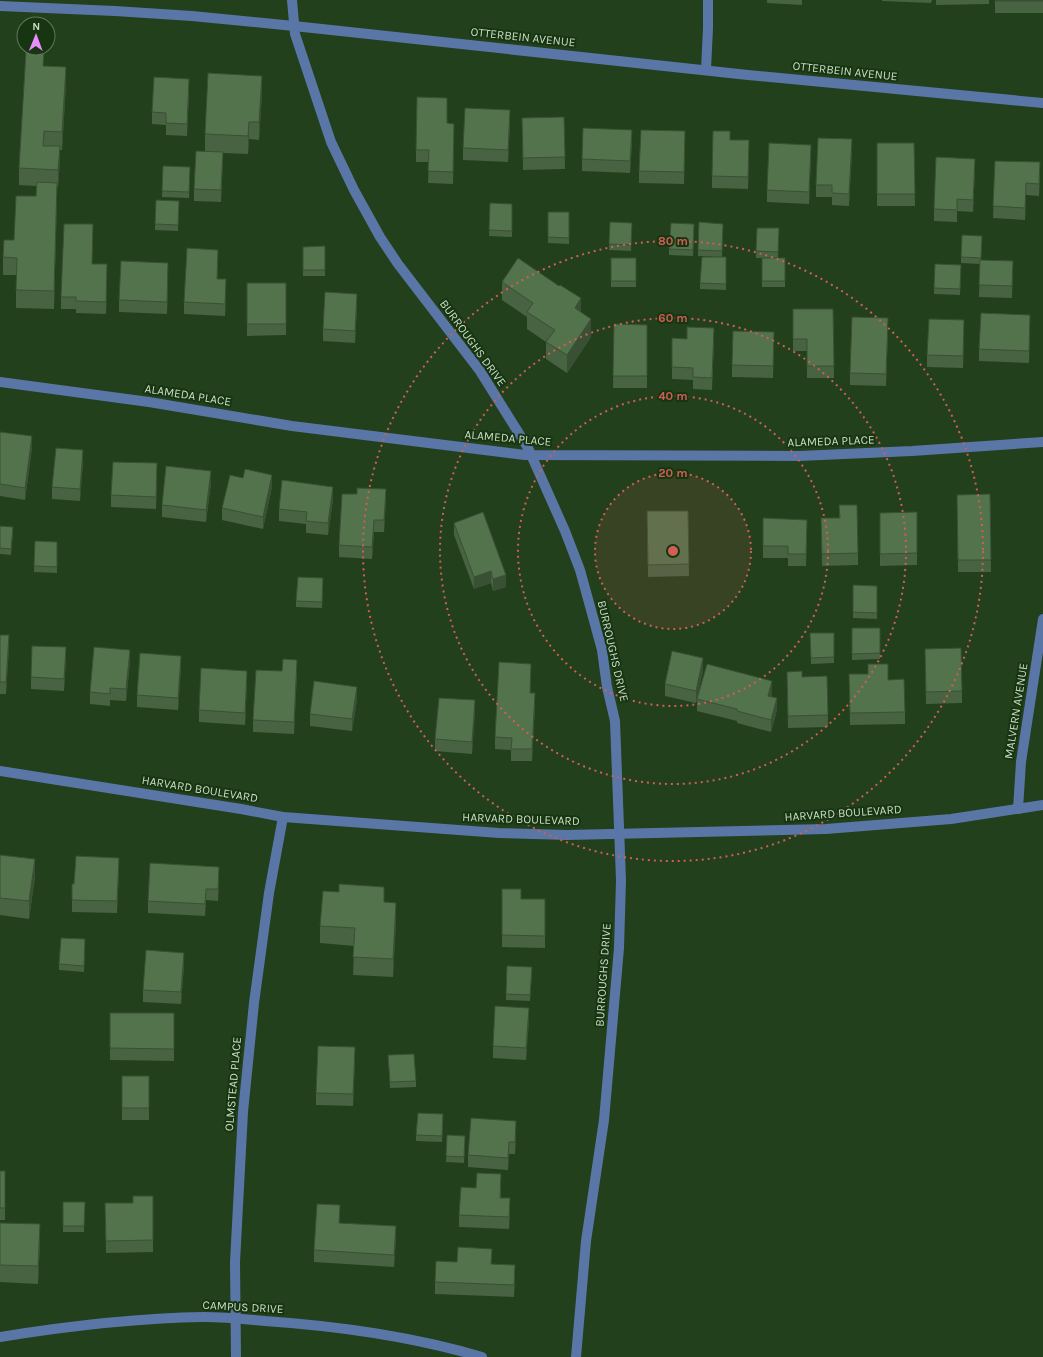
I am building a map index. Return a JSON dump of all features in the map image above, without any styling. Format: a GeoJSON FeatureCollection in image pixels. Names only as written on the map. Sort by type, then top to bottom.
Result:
{"type":"FeatureCollection","features":[{"type":"Feature","properties":{"kind":"street","name":"BURROUGHS DRIVE"},"geometry":{"type":"LineString","coordinates":[[292,0],[295,34],[332,142],[354,190],[380,237],[398,264],[480,371],[531,455],[565,531],[580,570],[602,650],[607,687],[616,721],[621,880],[619,948],[604,1120],[586,1241],[576,1357]]}},
{"type":"Feature","properties":{"kind":"street"},"geometry":{"type":"LineString","coordinates":[[706,69],[708,0]]}},
{"type":"Feature","properties":{"kind":"street","name":"OTTERBEIN AVENUE"},"geometry":{"type":"LineString","coordinates":[[0,6],[138,13],[294,26],[706,69],[748,75],[1043,103]]}},
{"type":"Feature","properties":{"kind":"street","name":"ALAMEDA PLACE"},"geometry":{"type":"LineString","coordinates":[[0,382],[149,402],[292,426],[430,444],[531,455],[799,456],[912,451],[1043,442]]}},
{"type":"Feature","properties":{"kind":"street","name":"MALVERN AVENUE"},"geometry":{"type":"LineString","coordinates":[[1018,809],[1020,762],[1043,619]]}},
{"type":"Feature","properties":{"kind":"street","name":"HARVARD BOULEVARD"},"geometry":{"type":"LineString","coordinates":[[0,771],[225,806],[284,817],[499,833],[567,835],[826,829],[951,819],[1043,805]]}},
{"type":"Feature","properties":{"kind":"street","name":"OLMSTEAD PLACE"},"geometry":{"type":"LineString","coordinates":[[236,1357],[235,1262],[244,1104],[254,1003],[269,893],[284,817]]}},
{"type":"Feature","properties":{"kind":"street","name":"CAMPUS DRIVE"},"geometry":{"type":"LineString","coordinates":[[0,1337],[58,1328],[125,1321],[205,1317],[307,1324],[391,1335],[482,1357]]}},
{"type":"Feature","properties":{"kind":"building"},"geometry":{"type":"Polygon","coordinates":[[[1043,0],[1043,1],[995,1],[1043,0]]]}},
{"type":"Feature","properties":{"kind":"building"},"geometry":{"type":"Polygon","coordinates":[[[26,56],[44,56],[43,66],[66,67],[62,132],[44,131],[43,146],[60,146],[58,170],[19,168],[26,56]]]}},
{"type":"Feature","properties":{"kind":"building"},"geometry":{"type":"Polygon","coordinates":[[[208,73],[262,76],[259,122],[249,122],[248,136],[205,134],[208,73]]]}},
{"type":"Feature","properties":{"kind":"building"},"geometry":{"type":"Polygon","coordinates":[[[154,77],[189,79],[187,124],[166,123],[166,113],[152,112],[154,77]]]}},
{"type":"Feature","properties":{"kind":"building"},"geometry":{"type":"Polygon","coordinates":[[[417,97],[447,98],[447,123],[454,124],[453,172],[428,171],[429,150],[416,150],[417,97]]]}},
{"type":"Feature","properties":{"kind":"building"},"geometry":{"type":"Polygon","coordinates":[[[465,108],[510,110],[508,150],[463,148],[465,108]]]}},
{"type":"Feature","properties":{"kind":"building"},"geometry":{"type":"Polygon","coordinates":[[[564,117],[565,157],[523,158],[522,118],[564,117]]]}},
{"type":"Feature","properties":{"kind":"building"},"geometry":{"type":"Polygon","coordinates":[[[583,128],[632,130],[630,161],[582,159],[583,128]]]}},
{"type":"Feature","properties":{"kind":"building"},"geometry":{"type":"Polygon","coordinates":[[[641,130],[685,131],[684,172],[639,171],[641,130]]]}},
{"type":"Feature","properties":{"kind":"building"},"geometry":{"type":"Polygon","coordinates":[[[713,131],[730,131],[730,140],[749,140],[748,177],[712,176],[713,131]]]}},
{"type":"Feature","properties":{"kind":"building"},"geometry":{"type":"Polygon","coordinates":[[[818,138],[852,139],[849,194],[832,193],[832,185],[816,185],[818,138]]]}},
{"type":"Feature","properties":{"kind":"building"},"geometry":{"type":"Polygon","coordinates":[[[769,143],[811,145],[809,192],[767,190],[769,143]]]}},
{"type":"Feature","properties":{"kind":"building"},"geometry":{"type":"Polygon","coordinates":[[[877,143],[914,143],[915,194],[877,194],[877,143]]]}},
{"type":"Feature","properties":{"kind":"building"},"geometry":{"type":"Polygon","coordinates":[[[196,151],[223,152],[221,190],[194,189],[196,151]]]}},
{"type":"Feature","properties":{"kind":"building"},"geometry":{"type":"Polygon","coordinates":[[[936,157],[975,159],[973,200],[957,199],[957,210],[934,209],[936,157]]]}},
{"type":"Feature","properties":{"kind":"building"},"geometry":{"type":"Polygon","coordinates":[[[995,161],[1040,162],[1039,184],[1026,183],[1025,208],[993,206],[995,161]]]}},
{"type":"Feature","properties":{"kind":"building"},"geometry":{"type":"Polygon","coordinates":[[[163,166],[190,167],[189,192],[162,191],[163,166]]]}},
{"type":"Feature","properties":{"kind":"building"},"geometry":{"type":"Polygon","coordinates":[[[37,182],[57,183],[54,291],[16,290],[17,258],[3,257],[4,240],[14,240],[16,196],[36,196],[37,182]]]}},
{"type":"Feature","properties":{"kind":"building"},"geometry":{"type":"Polygon","coordinates":[[[156,200],[179,201],[178,225],[155,224],[156,200]]]}},
{"type":"Feature","properties":{"kind":"building"},"geometry":{"type":"Polygon","coordinates":[[[490,203],[512,204],[512,231],[489,230],[490,203]]]}},
{"type":"Feature","properties":{"kind":"building"},"geometry":{"type":"Polygon","coordinates":[[[548,212],[569,212],[569,238],[548,237],[548,212]]]}},
{"type":"Feature","properties":{"kind":"building"},"geometry":{"type":"Polygon","coordinates":[[[610,222],[632,223],[631,245],[609,244],[610,222]]]}},
{"type":"Feature","properties":{"kind":"building"},"geometry":{"type":"Polygon","coordinates":[[[699,222],[723,224],[722,251],[698,250],[699,222]]]}},
{"type":"Feature","properties":{"kind":"building"},"geometry":{"type":"Polygon","coordinates":[[[671,223],[694,224],[693,250],[669,249],[671,223]]]}},
{"type":"Feature","properties":{"kind":"building"},"geometry":{"type":"Polygon","coordinates":[[[64,224],[93,224],[92,264],[107,264],[106,302],[76,301],[76,297],[61,297],[64,224]]]}},
{"type":"Feature","properties":{"kind":"building"},"geometry":{"type":"Polygon","coordinates":[[[757,228],[779,228],[778,252],[756,251],[757,228]]]}},
{"type":"Feature","properties":{"kind":"building"},"geometry":{"type":"Polygon","coordinates":[[[962,235],[982,236],[981,258],[961,257],[962,235]]]}},
{"type":"Feature","properties":{"kind":"building"},"geometry":{"type":"Polygon","coordinates":[[[325,246],[325,270],[303,270],[303,247],[325,246]]]}},
{"type":"Feature","properties":{"kind":"building"},"geometry":{"type":"Polygon","coordinates":[[[187,248],[218,250],[217,279],[226,279],[225,304],[184,302],[187,248]]]}},
{"type":"Feature","properties":{"kind":"building"},"geometry":{"type":"Polygon","coordinates":[[[702,257],[726,257],[726,284],[700,283],[702,257]]]}},
{"type":"Feature","properties":{"kind":"building"},"geometry":{"type":"Polygon","coordinates":[[[518,258],[559,286],[560,285],[581,298],[575,308],[591,319],[567,355],[546,342],[555,330],[527,312],[533,303],[502,282],[518,258]]]}},
{"type":"Feature","properties":{"kind":"building"},"geometry":{"type":"Polygon","coordinates":[[[611,258],[636,258],[636,281],[611,281],[611,258]]]}},
{"type":"Feature","properties":{"kind":"building"},"geometry":{"type":"Polygon","coordinates":[[[762,258],[785,258],[785,281],[762,281],[762,258]]]}},
{"type":"Feature","properties":{"kind":"building"},"geometry":{"type":"Polygon","coordinates":[[[980,260],[1013,261],[1012,286],[979,285],[980,260]]]}},
{"type":"Feature","properties":{"kind":"building"},"geometry":{"type":"Polygon","coordinates":[[[121,261],[168,263],[167,302],[119,300],[121,261]]]}},
{"type":"Feature","properties":{"kind":"building"},"geometry":{"type":"Polygon","coordinates":[[[935,264],[961,265],[960,289],[934,288],[935,264]]]}},
{"type":"Feature","properties":{"kind":"building"},"geometry":{"type":"Polygon","coordinates":[[[247,283],[286,283],[286,324],[247,324],[247,283]]]}},
{"type":"Feature","properties":{"kind":"building"},"geometry":{"type":"Polygon","coordinates":[[[325,292],[357,294],[355,331],[323,329],[325,292]]]}},
{"type":"Feature","properties":{"kind":"building"},"geometry":{"type":"Polygon","coordinates":[[[793,309],[833,309],[834,366],[807,366],[807,339],[793,339],[793,309]]]}},
{"type":"Feature","properties":{"kind":"building"},"geometry":{"type":"Polygon","coordinates":[[[981,313],[1030,315],[1029,351],[979,349],[981,313]]]}},
{"type":"Feature","properties":{"kind":"building"},"geometry":{"type":"Polygon","coordinates":[[[852,317],[888,318],[886,374],[850,373],[852,317]]]}},
{"type":"Feature","properties":{"kind":"building"},"geometry":{"type":"Polygon","coordinates":[[[929,319],[964,320],[963,356],[927,355],[929,319]]]}},
{"type":"Feature","properties":{"kind":"building"},"geometry":{"type":"Polygon","coordinates":[[[614,324],[647,325],[647,376],[613,376],[614,324]]]}},
{"type":"Feature","properties":{"kind":"building"},"geometry":{"type":"Polygon","coordinates":[[[687,327],[714,328],[712,378],[693,377],[693,368],[672,367],[672,338],[687,339],[687,327]]]}},
{"type":"Feature","properties":{"kind":"building"},"geometry":{"type":"Polygon","coordinates":[[[733,331],[774,332],[773,366],[732,365],[733,331]]]}},
{"type":"Feature","properties":{"kind":"building"},"geometry":{"type":"Polygon","coordinates":[[[0,432],[32,436],[25,488],[0,484],[0,432]]]}},
{"type":"Feature","properties":{"kind":"building"},"geometry":{"type":"Polygon","coordinates":[[[56,448],[83,450],[80,489],[52,487],[56,448]]]}},
{"type":"Feature","properties":{"kind":"building"},"geometry":{"type":"Polygon","coordinates":[[[113,462],[157,463],[156,497],[111,495],[113,462]]]}},
{"type":"Feature","properties":{"kind":"building"},"geometry":{"type":"Polygon","coordinates":[[[166,466],[211,471],[206,510],[162,505],[166,466]]]}},
{"type":"Feature","properties":{"kind":"building"},"geometry":{"type":"Polygon","coordinates":[[[245,469],[272,475],[263,517],[222,508],[230,475],[243,478],[245,469]]]}},
{"type":"Feature","properties":{"kind":"building"},"geometry":{"type":"Polygon","coordinates":[[[282,480],[333,487],[328,523],[306,521],[307,512],[279,509],[282,480]]]}},
{"type":"Feature","properties":{"kind":"building"},"geometry":{"type":"Polygon","coordinates":[[[357,488],[386,489],[384,520],[374,520],[372,547],[339,545],[342,494],[357,494],[357,488]]]}},
{"type":"Feature","properties":{"kind":"building"},"geometry":{"type":"Polygon","coordinates":[[[990,494],[991,560],[958,560],[957,495],[990,494]]]}},
{"type":"Feature","properties":{"kind":"building"},"geometry":{"type":"Polygon","coordinates":[[[839,505],[857,505],[858,553],[822,554],[821,518],[840,518],[839,505]]]}},
{"type":"Feature","properties":{"kind":"building"},"geometry":{"type":"Polygon","coordinates":[[[647,511],[688,511],[689,564],[648,565],[647,511]]]}},
{"type":"Feature","properties":{"kind":"building"},"geometry":{"type":"Polygon","coordinates":[[[483,512],[506,575],[493,579],[491,571],[474,577],[454,523],[483,512]]]}},
{"type":"Feature","properties":{"kind":"building"},"geometry":{"type":"Polygon","coordinates":[[[917,512],[917,553],[880,554],[880,513],[917,512]]]}},
{"type":"Feature","properties":{"kind":"building"},"geometry":{"type":"Polygon","coordinates":[[[763,518],[807,520],[806,554],[788,554],[788,546],[763,546],[763,518]]]}},
{"type":"Feature","properties":{"kind":"building"},"geometry":{"type":"Polygon","coordinates":[[[0,526],[13,527],[11,549],[0,548],[0,526]]]}},
{"type":"Feature","properties":{"kind":"building"},"geometry":{"type":"Polygon","coordinates":[[[35,541],[57,542],[57,567],[34,566],[35,541]]]}},
{"type":"Feature","properties":{"kind":"building"},"geometry":{"type":"Polygon","coordinates":[[[298,577],[323,578],[322,602],[296,601],[298,577]]]}},
{"type":"Feature","properties":{"kind":"building"},"geometry":{"type":"Polygon","coordinates":[[[853,585],[877,586],[877,613],[853,612],[853,585]]]}},
{"type":"Feature","properties":{"kind":"building"},"geometry":{"type":"Polygon","coordinates":[[[852,628],[880,628],[880,653],[852,654],[852,628]]]}},
{"type":"Feature","properties":{"kind":"building"},"geometry":{"type":"Polygon","coordinates":[[[810,633],[834,633],[834,657],[811,658],[810,633]]]}},
{"type":"Feature","properties":{"kind":"building"},"geometry":{"type":"Polygon","coordinates":[[[0,635],[9,635],[6,682],[0,682],[0,635]]]}},
{"type":"Feature","properties":{"kind":"building"},"geometry":{"type":"Polygon","coordinates":[[[32,646],[66,647],[64,679],[31,677],[32,646]]]}},
{"type":"Feature","properties":{"kind":"building"},"geometry":{"type":"Polygon","coordinates":[[[94,647],[130,650],[126,689],[110,688],[110,694],[90,692],[94,647]]]}},
{"type":"Feature","properties":{"kind":"building"},"geometry":{"type":"Polygon","coordinates":[[[961,648],[962,691],[926,692],[925,649],[961,648]]]}},
{"type":"Feature","properties":{"kind":"building"},"geometry":{"type":"Polygon","coordinates":[[[672,651],[703,658],[696,691],[665,684],[672,651]]]}},
{"type":"Feature","properties":{"kind":"building"},"geometry":{"type":"Polygon","coordinates":[[[140,653],[181,656],[178,698],[137,695],[140,653]]]}},
{"type":"Feature","properties":{"kind":"building"},"geometry":{"type":"Polygon","coordinates":[[[283,659],[297,660],[294,722],[253,720],[256,670],[282,671],[283,659]]]}},
{"type":"Feature","properties":{"kind":"building"},"geometry":{"type":"Polygon","coordinates":[[[499,662],[531,664],[530,693],[535,693],[532,749],[511,749],[512,738],[495,737],[499,662]]]}},
{"type":"Feature","properties":{"kind":"building"},"geometry":{"type":"Polygon","coordinates":[[[707,664],[772,681],[768,696],[777,698],[771,720],[737,711],[737,709],[697,699],[707,664]]]}},
{"type":"Feature","properties":{"kind":"building"},"geometry":{"type":"Polygon","coordinates":[[[868,664],[888,664],[888,680],[904,679],[905,712],[850,713],[849,674],[868,674],[868,664]]]}},
{"type":"Feature","properties":{"kind":"building"},"geometry":{"type":"Polygon","coordinates":[[[201,668],[247,671],[245,713],[199,710],[201,668]]]}},
{"type":"Feature","properties":{"kind":"building"},"geometry":{"type":"Polygon","coordinates":[[[802,671],[802,677],[827,676],[828,715],[788,716],[787,672],[802,671]]]}},
{"type":"Feature","properties":{"kind":"building"},"geometry":{"type":"Polygon","coordinates":[[[314,681],[357,687],[352,719],[310,714],[314,681]]]}},
{"type":"Feature","properties":{"kind":"building"},"geometry":{"type":"Polygon","coordinates":[[[439,698],[475,700],[472,742],[435,739],[439,698]]]}},
{"type":"Feature","properties":{"kind":"building"},"geometry":{"type":"Polygon","coordinates":[[[0,855],[35,859],[29,901],[0,898],[0,855]]]}},
{"type":"Feature","properties":{"kind":"building"},"geometry":{"type":"Polygon","coordinates":[[[76,856],[119,858],[117,901],[72,900],[72,884],[74,884],[76,856]]]}},
{"type":"Feature","properties":{"kind":"building"},"geometry":{"type":"Polygon","coordinates":[[[150,863],[219,867],[218,889],[206,889],[205,904],[148,901],[150,863]]]}},
{"type":"Feature","properties":{"kind":"building"},"geometry":{"type":"Polygon","coordinates":[[[339,884],[384,887],[384,902],[396,903],[393,959],[353,957],[355,928],[320,926],[323,891],[339,892],[339,884]]]}},
{"type":"Feature","properties":{"kind":"building"},"geometry":{"type":"Polygon","coordinates":[[[502,889],[521,889],[521,899],[545,899],[545,936],[502,935],[502,889]]]}},
{"type":"Feature","properties":{"kind":"building"},"geometry":{"type":"Polygon","coordinates":[[[61,938],[85,939],[84,966],[59,964],[61,938]]]}},
{"type":"Feature","properties":{"kind":"building"},"geometry":{"type":"Polygon","coordinates":[[[146,950],[184,953],[181,992],[143,990],[146,950]]]}},
{"type":"Feature","properties":{"kind":"building"},"geometry":{"type":"Polygon","coordinates":[[[507,966],[532,967],[530,995],[506,994],[507,966]]]}},
{"type":"Feature","properties":{"kind":"building"},"geometry":{"type":"Polygon","coordinates":[[[495,1006],[529,1008],[526,1048],[493,1046],[495,1006]]]}},
{"type":"Feature","properties":{"kind":"building"},"geometry":{"type":"Polygon","coordinates":[[[110,1013],[174,1013],[174,1049],[110,1048],[110,1013]]]}},
{"type":"Feature","properties":{"kind":"building"},"geometry":{"type":"Polygon","coordinates":[[[318,1046],[355,1047],[353,1094],[316,1093],[318,1046]]]}},
{"type":"Feature","properties":{"kind":"building"},"geometry":{"type":"Polygon","coordinates":[[[414,1054],[416,1081],[390,1082],[388,1055],[414,1054]]]}},
{"type":"Feature","properties":{"kind":"building"},"geometry":{"type":"Polygon","coordinates":[[[122,1076],[149,1076],[149,1108],[122,1108],[122,1076]]]}},
{"type":"Feature","properties":{"kind":"building"},"geometry":{"type":"Polygon","coordinates":[[[418,1113],[443,1114],[442,1136],[416,1135],[418,1113]]]}},
{"type":"Feature","properties":{"kind":"building"},"geometry":{"type":"Polygon","coordinates":[[[471,1118],[516,1121],[515,1142],[509,1142],[508,1158],[468,1155],[471,1118]]]}},
{"type":"Feature","properties":{"kind":"building"},"geometry":{"type":"Polygon","coordinates":[[[447,1135],[465,1136],[464,1157],[446,1156],[447,1135]]]}},
{"type":"Feature","properties":{"kind":"building"},"geometry":{"type":"Polygon","coordinates":[[[0,1171],[5,1171],[5,1208],[0,1208],[0,1171]]]}},
{"type":"Feature","properties":{"kind":"building"},"geometry":{"type":"Polygon","coordinates":[[[477,1173],[501,1174],[500,1198],[510,1198],[509,1217],[459,1215],[461,1187],[476,1188],[477,1173]]]}},
{"type":"Feature","properties":{"kind":"building"},"geometry":{"type":"Polygon","coordinates":[[[133,1196],[153,1196],[153,1240],[106,1241],[105,1203],[133,1203],[133,1196]]]}},
{"type":"Feature","properties":{"kind":"building"},"geometry":{"type":"Polygon","coordinates":[[[63,1202],[85,1202],[84,1226],[63,1226],[63,1202]]]}},
{"type":"Feature","properties":{"kind":"building"},"geometry":{"type":"Polygon","coordinates":[[[317,1204],[340,1205],[339,1223],[396,1226],[394,1255],[314,1250],[317,1204]]]}},
{"type":"Feature","properties":{"kind":"building"},"geometry":{"type":"Polygon","coordinates":[[[0,1223],[40,1224],[38,1266],[0,1265],[0,1223]]]}},
{"type":"Feature","properties":{"kind":"building"},"geometry":{"type":"Polygon","coordinates":[[[458,1247],[492,1249],[491,1264],[515,1265],[514,1285],[435,1282],[436,1261],[457,1262],[458,1247]]]}}]}
